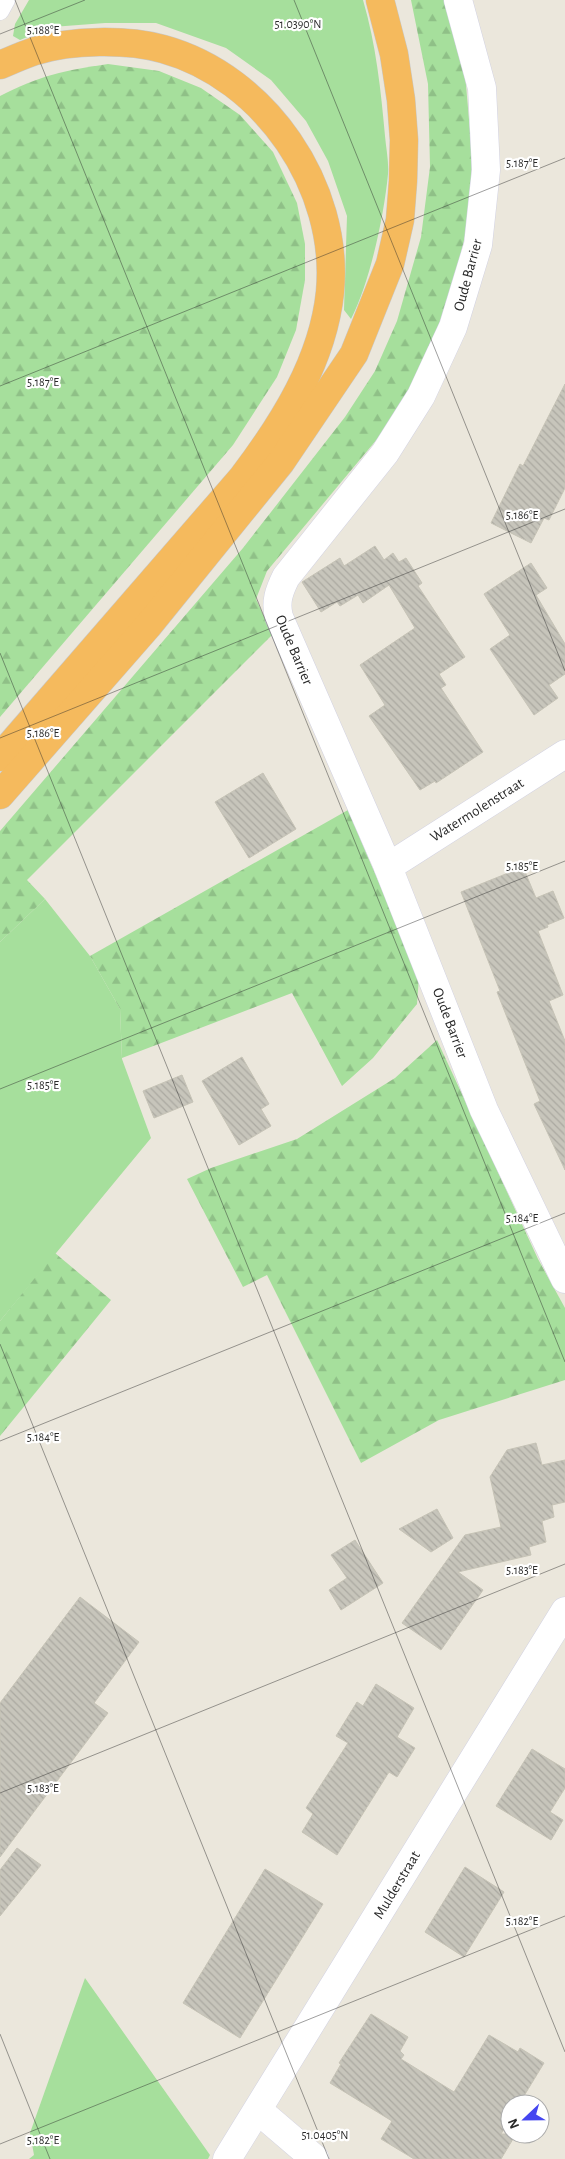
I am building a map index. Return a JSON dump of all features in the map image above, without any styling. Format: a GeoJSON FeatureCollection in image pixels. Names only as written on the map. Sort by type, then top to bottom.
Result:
{"type":"FeatureCollection","features":[{"type":"Feature","properties":{"kind":"highway"},"geometry":{"type":"LineString","coordinates":[[0,795],[148,626],[281,462],[354,354],[390,264],[400,220],[403,191],[404,140],[401,100],[394,54],[380,0]]}},
{"type":"Feature","properties":{"kind":"highway"},"geometry":{"type":"LineString","coordinates":[[0,65],[36,51],[65,45],[99,42],[132,44],[163,49],[195,61],[224,77],[255,102],[279,127],[297,154],[316,192],[326,227],[330,260],[330,290],[326,319],[317,347],[288,411],[267,444],[235,485],[0,757]]}},
{"type":"Feature","properties":{"kind":"street","name":"Oude Barrier"},"geometry":{"type":"LineString","coordinates":[[458,0],[482,88],[486,170],[478,246],[453,327],[421,396],[385,454],[286,577],[276,606],[279,617],[388,867],[484,1110],[565,1279]]}},
{"type":"Feature","properties":{"kind":"street","name":"Watermolenstraat"},"geometry":{"type":"LineString","coordinates":[[388,867],[565,754]]}},
{"type":"Feature","properties":{"kind":"street","name":"Mulderstraat"},"geometry":{"type":"LineString","coordinates":[[227,2159],[259,2111],[565,1611]]}},
{"type":"Feature","properties":{"kind":"street"},"geometry":{"type":"LineString","coordinates":[[259,2111],[315,2159]]}},
{"type":"Feature","properties":{"kind":"lane"},"geometry":{"type":"LineString","coordinates":[[0,11],[6,0]]}},
{"type":"Feature","properties":{"kind":"green space"},"geometry":{"type":"Polygon","coordinates":[[[29,0],[363,0],[377,68],[388,169],[386,191],[375,248],[364,287],[351,319],[344,310],[347,216],[328,161],[306,121],[271,80],[226,48],[156,23],[105,23],[52,27],[20,40],[13,36],[15,24],[29,0]]]}},
{"type":"Feature","properties":{"kind":"green space"},"geometry":{"type":"Polygon","coordinates":[[[411,0],[447,0],[464,62],[472,154],[470,216],[451,294],[413,391],[378,438],[267,571],[256,599],[272,635],[27,880],[45,899],[0,942],[0,831],[243,548],[345,417],[375,371],[397,321],[421,237],[430,167],[428,84],[411,0]]]}},
{"type":"Feature","properties":{"kind":"green space"},"geometry":{"type":"Polygon","coordinates":[[[108,64],[159,71],[201,88],[240,115],[273,152],[297,203],[305,244],[305,280],[296,330],[277,377],[233,445],[0,717],[0,96],[27,83],[52,75],[108,64]]]}},
{"type":"Feature","properties":{"kind":"green space"},"geometry":{"type":"Polygon","coordinates":[[[348,810],[419,977],[417,1004],[373,1058],[342,1086],[292,993],[122,1058],[120,1009],[90,956],[348,810]]]}},
{"type":"Feature","properties":{"kind":"green space"},"geometry":{"type":"Polygon","coordinates":[[[45,899],[90,956],[120,1009],[122,1059],[151,1138],[0,1321],[0,942],[45,899]]]}},
{"type":"Feature","properties":{"kind":"green space"},"geometry":{"type":"Polygon","coordinates":[[[437,1040],[538,1259],[565,1308],[565,1380],[439,1420],[361,1463],[267,1275],[243,1287],[187,1179],[211,1168],[297,1139],[395,1078],[437,1040]]]}},
{"type":"Feature","properties":{"kind":"green space"},"geometry":{"type":"Polygon","coordinates":[[[55,1253],[111,1300],[0,1436],[0,1321],[55,1253]]]}},
{"type":"Feature","properties":{"kind":"green space"},"geometry":{"type":"Polygon","coordinates":[[[85,1978],[210,2155],[208,2159],[29,2159],[34,2155],[30,2133],[85,1978]]]}},
{"type":"Feature","properties":{"kind":"building"},"geometry":{"type":"Polygon","coordinates":[[[565,384],[565,488],[549,520],[544,518],[531,543],[491,523],[520,464],[523,466],[565,384]]]}},
{"type":"Feature","properties":{"kind":"building"},"geometry":{"type":"Polygon","coordinates":[[[375,546],[384,560],[393,553],[399,562],[406,558],[422,583],[418,586],[465,657],[439,674],[446,685],[441,688],[483,752],[436,783],[435,781],[420,790],[369,716],[385,705],[360,665],[415,628],[389,585],[363,603],[358,595],[340,606],[337,602],[321,612],[302,582],[340,558],[344,566],[375,546]]]}},
{"type":"Feature","properties":{"kind":"building"},"geometry":{"type":"Polygon","coordinates":[[[531,563],[547,588],[536,595],[565,644],[565,674],[549,685],[558,698],[534,715],[490,649],[510,635],[484,594],[531,563]]]}},
{"type":"Feature","properties":{"kind":"building"},"geometry":{"type":"Polygon","coordinates":[[[263,773],[296,829],[249,858],[215,802],[263,773]]]}},
{"type":"Feature","properties":{"kind":"building"},"geometry":{"type":"Polygon","coordinates":[[[523,867],[536,898],[553,891],[564,918],[538,931],[563,995],[549,1001],[565,1041],[565,1170],[534,1104],[540,1101],[497,992],[500,991],[461,892],[523,867]]]}},
{"type":"Feature","properties":{"kind":"building"},"geometry":{"type":"Polygon","coordinates":[[[242,1057],[269,1104],[261,1109],[271,1126],[239,1145],[202,1081],[242,1057]]]}},
{"type":"Feature","properties":{"kind":"building"},"geometry":{"type":"Polygon","coordinates":[[[182,1075],[193,1102],[154,1118],[143,1091],[182,1075]]]}},
{"type":"Feature","properties":{"kind":"building"},"geometry":{"type":"Polygon","coordinates":[[[536,1443],[542,1465],[565,1460],[565,1502],[552,1505],[554,1517],[542,1521],[546,1542],[529,1547],[531,1555],[458,1572],[483,1590],[441,1650],[402,1623],[465,1535],[501,1527],[490,1477],[507,1450],[536,1443]]]}},
{"type":"Feature","properties":{"kind":"building"},"geometry":{"type":"Polygon","coordinates":[[[437,1509],[453,1538],[431,1552],[399,1529],[437,1509]]]}},
{"type":"Feature","properties":{"kind":"building"},"geometry":{"type":"Polygon","coordinates":[[[355,1540],[383,1583],[341,1610],[329,1590],[347,1578],[331,1555],[355,1540]]]}},
{"type":"Feature","properties":{"kind":"building"},"geometry":{"type":"Polygon","coordinates":[[[80,1597],[139,1642],[94,1703],[108,1713],[0,1857],[0,1703],[80,1597]]]}},
{"type":"Feature","properties":{"kind":"building"},"geometry":{"type":"Polygon","coordinates":[[[376,1684],[414,1708],[397,1737],[415,1748],[397,1777],[389,1772],[337,1855],[302,1832],[313,1814],[306,1808],[348,1743],[336,1736],[357,1702],[363,1706],[376,1684]]]}},
{"type":"Feature","properties":{"kind":"building"},"geometry":{"type":"Polygon","coordinates":[[[532,1749],[565,1769],[565,1788],[550,1812],[563,1820],[551,1840],[496,1806],[532,1749]]]}},
{"type":"Feature","properties":{"kind":"building"},"geometry":{"type":"Polygon","coordinates":[[[17,1848],[41,1865],[0,1916],[0,1870],[17,1848]]]}},
{"type":"Feature","properties":{"kind":"building"},"geometry":{"type":"Polygon","coordinates":[[[465,1867],[504,1892],[464,1957],[425,1932],[465,1867]]]}},
{"type":"Feature","properties":{"kind":"building"},"geometry":{"type":"Polygon","coordinates":[[[265,1869],[323,1904],[240,2038],[183,2003],[265,1869]]]}},
{"type":"Feature","properties":{"kind":"building"},"geometry":{"type":"Polygon","coordinates":[[[371,2014],[408,2037],[400,2051],[404,2055],[401,2059],[454,2092],[489,2035],[518,2052],[520,2048],[544,2063],[525,2094],[500,2094],[500,2144],[510,2144],[501,2159],[414,2159],[381,2139],[392,2121],[330,2083],[341,2064],[339,2063],[371,2014]]]}}]}
